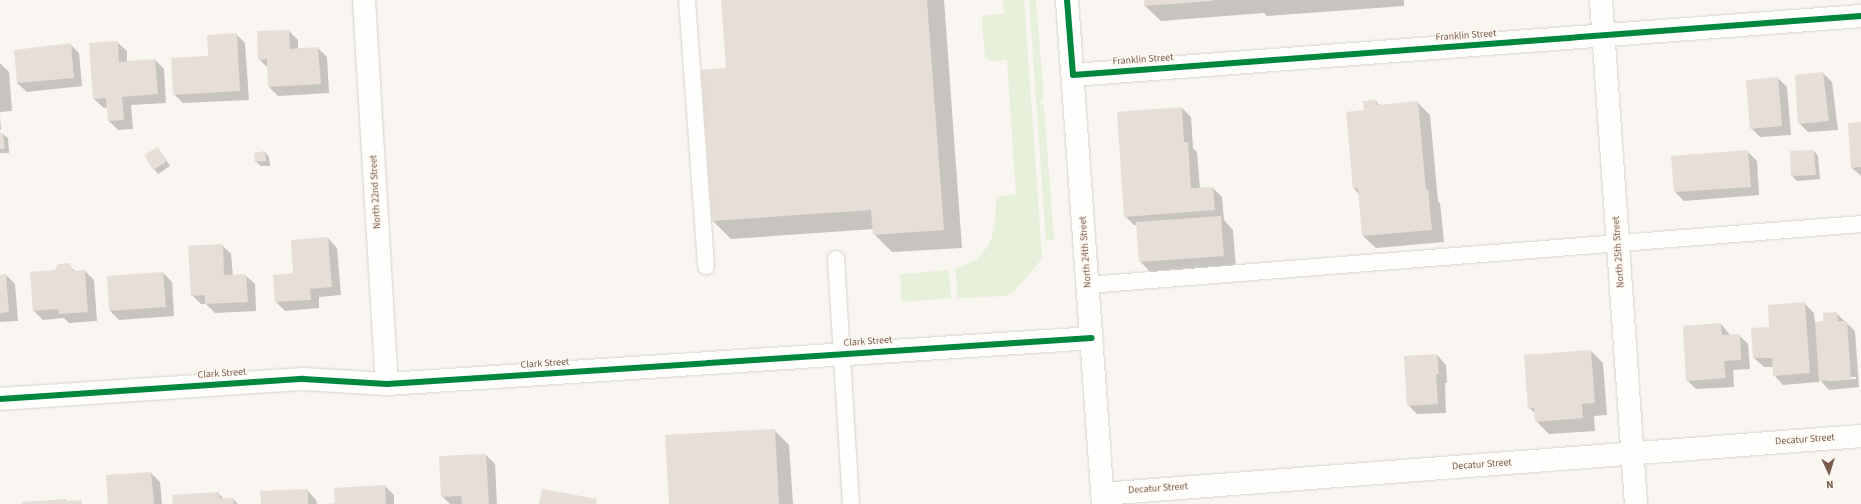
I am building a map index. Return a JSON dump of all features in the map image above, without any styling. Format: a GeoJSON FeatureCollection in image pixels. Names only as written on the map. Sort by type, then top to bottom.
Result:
{"type":"FeatureCollection","features":[{"type":"Feature","properties":{"kind":"street","name":"North 22nd Street"},"geometry":{"type":"LineString","coordinates":[[364,0],[387,384]]}},
{"type":"Feature","properties":{"kind":"street","name":"North 24th Street"},"geometry":{"type":"LineString","coordinates":[[1067,0],[1092,338],[1102,499]]}},
{"type":"Feature","properties":{"kind":"street","name":"North 25th Street"},"geometry":{"type":"LineString","coordinates":[[1601,0],[1636,504]]}},
{"type":"Feature","properties":{"kind":"street","name":"Franklin Street"},"geometry":{"type":"LineString","coordinates":[[1073,75],[1861,16]]}},
{"type":"Feature","properties":{"kind":"street","name":"Clark Street"},"geometry":{"type":"LineString","coordinates":[[0,400],[303,379],[387,384],[1092,338]]}},
{"type":"Feature","properties":{"kind":"street","name":"Decatur Street"},"geometry":{"type":"LineString","coordinates":[[1102,499],[1861,436]]}},
{"type":"Feature","properties":{"kind":"lane"},"geometry":{"type":"LineString","coordinates":[[687,0],[706,266]]}},
{"type":"Feature","properties":{"kind":"lane"},"geometry":{"type":"LineString","coordinates":[[1088,285],[1861,224]]}},
{"type":"Feature","properties":{"kind":"lane"},"geometry":{"type":"LineString","coordinates":[[836,259],[851,504]]}},
{"type":"Feature","properties":{"kind":"green space"},"geometry":{"type":"Polygon","coordinates":[[[1003,0],[1024,0],[1042,256],[1040,261],[1013,293],[1006,296],[958,298],[955,269],[976,260],[989,245],[995,226],[996,199],[1001,196],[1016,194],[1007,60],[990,61],[985,57],[982,22],[983,17],[987,15],[1004,14],[1003,0]]]}},
{"type":"Feature","properties":{"kind":"green space"},"geometry":{"type":"Polygon","coordinates":[[[1029,0],[1036,0],[1043,88],[1043,101],[1040,101],[1040,104],[1043,104],[1044,107],[1054,240],[1046,241],[1029,0]]]}},
{"type":"Feature","properties":{"kind":"green space"},"geometry":{"type":"Polygon","coordinates":[[[949,270],[951,298],[902,302],[900,274],[949,270]]]}},
{"type":"Feature","properties":{"kind":"building"},"geometry":{"type":"Polygon","coordinates":[[[721,0],[927,0],[944,230],[873,235],[871,210],[712,221],[701,70],[726,68],[721,0]]]}},
{"type":"Feature","properties":{"kind":"building"},"geometry":{"type":"Polygon","coordinates":[[[1144,0],[1212,0],[1212,1],[1144,6],[1144,0]]]}},
{"type":"Feature","properties":{"kind":"building"},"geometry":{"type":"Polygon","coordinates":[[[289,30],[290,49],[318,47],[321,84],[268,87],[267,59],[258,60],[257,31],[289,30]]]}},
{"type":"Feature","properties":{"kind":"building"},"geometry":{"type":"Polygon","coordinates":[[[237,33],[240,91],[173,95],[171,58],[208,56],[207,35],[237,33]]]}},
{"type":"Feature","properties":{"kind":"building"},"geometry":{"type":"Polygon","coordinates":[[[118,41],[119,62],[155,59],[158,94],[122,97],[124,120],[108,121],[106,98],[93,99],[89,43],[118,41]]]}},
{"type":"Feature","properties":{"kind":"building"},"geometry":{"type":"Polygon","coordinates":[[[71,43],[74,78],[17,83],[14,50],[71,43]]]}},
{"type":"Feature","properties":{"kind":"building"},"geometry":{"type":"Polygon","coordinates":[[[1823,72],[1829,121],[1798,124],[1795,75],[1823,72]]]}},
{"type":"Feature","properties":{"kind":"building"},"geometry":{"type":"Polygon","coordinates":[[[1778,77],[1782,126],[1750,129],[1746,80],[1778,77]]]}},
{"type":"Feature","properties":{"kind":"building"},"geometry":{"type":"Polygon","coordinates":[[[1376,100],[1377,105],[1418,101],[1426,190],[1428,189],[1432,230],[1362,236],[1358,188],[1353,189],[1346,112],[1364,110],[1363,101],[1376,100]]]}},
{"type":"Feature","properties":{"kind":"building"},"geometry":{"type":"Polygon","coordinates":[[[1182,107],[1184,142],[1188,142],[1191,188],[1213,187],[1215,210],[1124,217],[1117,112],[1182,107]]]}},
{"type":"Feature","properties":{"kind":"building"},"geometry":{"type":"Polygon","coordinates":[[[1861,122],[1861,167],[1851,168],[1848,123],[1861,122]]]}},
{"type":"Feature","properties":{"kind":"building"},"geometry":{"type":"Polygon","coordinates":[[[0,133],[3,133],[5,149],[0,149],[0,133]]]}},
{"type":"Feature","properties":{"kind":"building"},"geometry":{"type":"Polygon","coordinates":[[[158,147],[166,162],[153,170],[144,155],[158,147]]]}},
{"type":"Feature","properties":{"kind":"building"},"geometry":{"type":"Polygon","coordinates":[[[1748,150],[1751,187],[1674,192],[1671,156],[1748,150]]]}},
{"type":"Feature","properties":{"kind":"building"},"geometry":{"type":"Polygon","coordinates":[[[1814,150],[1816,175],[1791,176],[1790,151],[1814,150]]]}},
{"type":"Feature","properties":{"kind":"building"},"geometry":{"type":"Polygon","coordinates":[[[265,151],[266,161],[255,162],[254,153],[265,151]]]}},
{"type":"Feature","properties":{"kind":"building"},"geometry":{"type":"Polygon","coordinates":[[[1221,216],[1224,256],[1139,262],[1136,222],[1221,216]]]}},
{"type":"Feature","properties":{"kind":"building"},"geometry":{"type":"Polygon","coordinates":[[[328,237],[332,287],[310,289],[311,300],[275,302],[273,275],[293,273],[291,240],[328,237]]]}},
{"type":"Feature","properties":{"kind":"building"},"geometry":{"type":"Polygon","coordinates":[[[223,244],[224,275],[246,274],[248,302],[205,304],[205,295],[191,296],[188,246],[223,244]]]}},
{"type":"Feature","properties":{"kind":"building"},"geometry":{"type":"Polygon","coordinates":[[[69,263],[73,271],[85,270],[88,312],[59,314],[58,309],[33,311],[30,272],[55,270],[58,264],[69,263]]]}},
{"type":"Feature","properties":{"kind":"building"},"geometry":{"type":"Polygon","coordinates":[[[163,272],[166,307],[109,311],[107,276],[163,272]]]}},
{"type":"Feature","properties":{"kind":"building"},"geometry":{"type":"Polygon","coordinates":[[[6,274],[9,312],[0,313],[0,275],[6,274]]]}},
{"type":"Feature","properties":{"kind":"building"},"geometry":{"type":"Polygon","coordinates":[[[1805,302],[1810,373],[1773,376],[1772,358],[1753,358],[1751,328],[1769,327],[1768,305],[1805,302]]]}},
{"type":"Feature","properties":{"kind":"building"},"geometry":{"type":"Polygon","coordinates":[[[1837,312],[1838,321],[1847,321],[1851,379],[1819,381],[1815,322],[1823,321],[1823,313],[1837,312]]]}},
{"type":"Feature","properties":{"kind":"building"},"geometry":{"type":"Polygon","coordinates":[[[1721,323],[1722,335],[1740,334],[1741,360],[1724,361],[1726,378],[1686,381],[1683,326],[1721,323]]]}},
{"type":"Feature","properties":{"kind":"building"},"geometry":{"type":"Polygon","coordinates":[[[1591,350],[1595,403],[1582,404],[1583,418],[1535,422],[1534,408],[1528,409],[1524,355],[1591,350]]]}},
{"type":"Feature","properties":{"kind":"building"},"geometry":{"type":"Polygon","coordinates":[[[1437,354],[1439,374],[1436,374],[1438,404],[1407,406],[1404,356],[1437,354]]]}},
{"type":"Feature","properties":{"kind":"building"},"geometry":{"type":"Polygon","coordinates":[[[775,429],[779,504],[669,504],[665,435],[775,429]]]}},
{"type":"Feature","properties":{"kind":"building"},"geometry":{"type":"Polygon","coordinates":[[[486,454],[489,504],[462,504],[461,496],[441,497],[439,456],[486,454]]]}},
{"type":"Feature","properties":{"kind":"building"},"geometry":{"type":"Polygon","coordinates":[[[151,472],[154,504],[108,504],[106,475],[151,472]]]}},
{"type":"Feature","properties":{"kind":"building"},"geometry":{"type":"Polygon","coordinates":[[[385,485],[386,504],[328,504],[335,503],[334,488],[385,485]]]}},
{"type":"Feature","properties":{"kind":"building"},"geometry":{"type":"Polygon","coordinates":[[[308,489],[308,504],[261,504],[260,491],[308,489]]]}},
{"type":"Feature","properties":{"kind":"building"},"geometry":{"type":"Polygon","coordinates":[[[542,489],[597,499],[596,504],[539,504],[542,489]]]}},
{"type":"Feature","properties":{"kind":"building"},"geometry":{"type":"Polygon","coordinates":[[[219,492],[219,498],[233,498],[234,504],[173,504],[172,495],[219,492]]]}},
{"type":"Feature","properties":{"kind":"building"},"geometry":{"type":"Polygon","coordinates":[[[67,499],[67,501],[82,500],[82,504],[22,504],[22,502],[67,499]]]}},
{"type":"Feature","properties":{"kind":"cycle path"},"geometry":{"type":"LineString","coordinates":[[1067,0],[1073,75],[1861,16]]}},
{"type":"Feature","properties":{"kind":"cycle path"},"geometry":{"type":"LineString","coordinates":[[0,399],[303,379],[387,384],[1092,338]]}}]}
